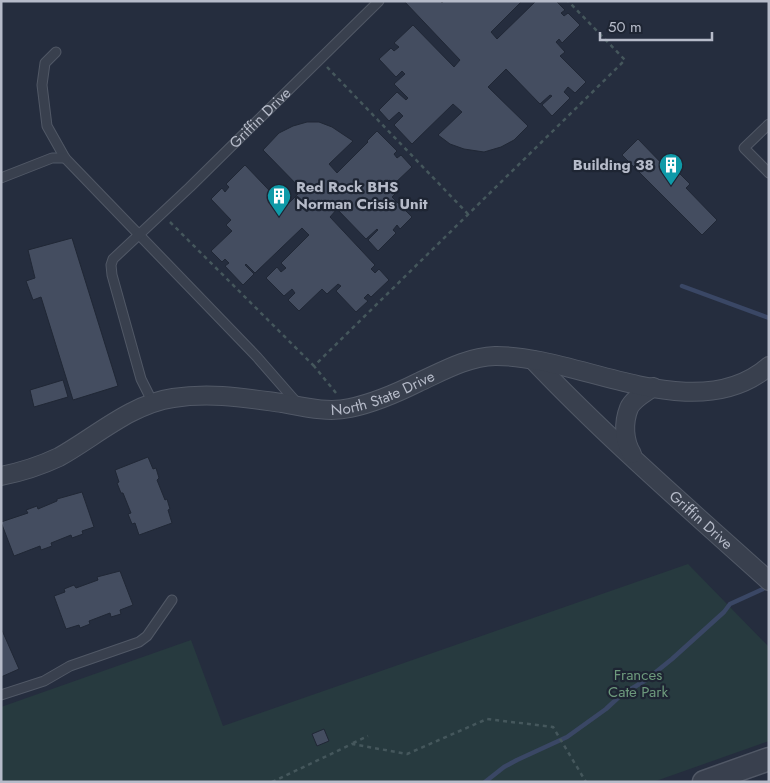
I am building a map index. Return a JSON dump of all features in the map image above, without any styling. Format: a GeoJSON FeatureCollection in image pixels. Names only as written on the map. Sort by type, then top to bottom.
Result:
{"type":"FeatureCollection","features":[{"type":"Feature","properties":{"kind":"street","name":"North State Drive"},"geometry":{"type":"LineString","coordinates":[[1,476],[39,466],[57,458],[113,423],[153,403],[171,398],[215,394],[324,410],[349,409],[376,400],[456,365],[478,358],[508,357],[533,360],[653,387],[682,391],[708,391],[728,388],[761,372],[769,366]]}},
{"type":"Feature","properties":{"kind":"street","name":"Griffin Drive"},"geometry":{"type":"LineString","coordinates":[[533,360],[564,393],[769,581]]}},
{"type":"Feature","properties":{"kind":"street","name":"Griffin Drive"},"geometry":{"type":"LineString","coordinates":[[635,459],[625,434],[629,408],[638,398],[653,387]]}},
{"type":"Feature","properties":{"kind":"street"},"geometry":{"type":"LineString","coordinates":[[704,782],[738,776],[769,759]]}},
{"type":"Feature","properties":{"kind":"lane","name":"Griffin Drive"},"geometry":{"type":"LineString","coordinates":[[153,403],[141,379],[112,275],[111,265],[113,259],[379,1]]}},
{"type":"Feature","properties":{"kind":"lane"},"geometry":{"type":"LineString","coordinates":[[56,52],[45,63],[42,85],[47,126],[65,158],[257,357],[300,406]]}},
{"type":"Feature","properties":{"kind":"lane"},"geometry":{"type":"LineString","coordinates":[[769,124],[744,148],[769,173]]}},
{"type":"Feature","properties":{"kind":"lane"},"geometry":{"type":"LineString","coordinates":[[1,178],[52,158],[65,158]]}},
{"type":"Feature","properties":{"kind":"lane"},"geometry":{"type":"LineString","coordinates":[[1,695],[44,681],[70,666],[139,642],[147,636],[172,600]]}},
{"type":"Feature","properties":{"kind":"path"},"geometry":{"type":"LineString","coordinates":[[314,366],[625,60],[568,1]]}},
{"type":"Feature","properties":{"kind":"path"},"geometry":{"type":"LineString","coordinates":[[320,60],[468,214]]}},
{"type":"Feature","properties":{"kind":"path"},"geometry":{"type":"LineString","coordinates":[[161,213],[314,366],[349,409]]}},
{"type":"Feature","properties":{"kind":"path"},"geometry":{"type":"LineString","coordinates":[[352,744],[407,754],[487,718],[553,727],[586,782]]}},
{"type":"Feature","properties":{"kind":"path"},"geometry":{"type":"LineString","coordinates":[[272,782],[368,736]]}},
{"type":"Feature","properties":{"kind":"green space","name":"Frances Cate Park"},"geometry":{"type":"Polygon","coordinates":[[[688,564],[769,647],[769,741],[653,782],[1,782],[1,707],[191,640],[223,726],[688,564]]]}},
{"type":"Feature","properties":{"kind":"building"},"geometry":{"type":"Polygon","coordinates":[[[404,1],[440,1],[442,3],[444,1],[522,1],[491,32],[497,39],[536,1],[556,1],[565,10],[561,13],[564,16],[568,13],[580,25],[562,43],[559,39],[556,42],[565,52],[560,56],[586,82],[575,93],[568,87],[564,92],[570,98],[552,116],[542,105],[552,96],[550,95],[540,104],[506,69],[488,87],[528,126],[514,140],[501,147],[484,152],[464,149],[450,144],[438,135],[462,112],[453,104],[412,144],[394,125],[403,116],[399,112],[389,121],[379,110],[397,92],[406,100],[408,98],[394,84],[405,74],[402,71],[396,77],[379,59],[391,48],[394,51],[399,47],[394,43],[413,25],[454,67],[460,60],[404,1]]]}},
{"type":"Feature","properties":{"kind":"building","name":"Red Rock BHS Norman Crisis Unit"},"geometry":{"type":"Polygon","coordinates":[[[307,122],[319,122],[332,127],[353,141],[329,164],[337,173],[377,131],[397,151],[394,154],[397,158],[401,155],[412,167],[394,184],[390,180],[387,182],[397,192],[392,197],[412,217],[400,229],[397,225],[393,230],[396,233],[378,251],[368,240],[377,229],[366,239],[337,209],[330,217],[375,265],[371,269],[375,273],[379,269],[389,280],[371,297],[368,294],[364,298],[368,301],[356,312],[336,291],[341,286],[338,284],[327,294],[322,289],[299,311],[288,300],[295,293],[292,289],[284,296],[266,278],[277,267],[281,272],[286,268],[281,263],[309,235],[302,228],[255,273],[246,264],[254,274],[243,285],[225,266],[229,263],[225,259],[222,262],[211,251],[232,231],[226,225],[231,220],[211,199],[222,188],[225,192],[229,187],[226,184],[245,165],[285,207],[302,190],[263,150],[279,133],[307,122]]]}},
{"type":"Feature","properties":{"kind":"building","name":"Building 38"},"geometry":{"type":"Polygon","coordinates":[[[638,139],[670,172],[674,168],[690,184],[686,188],[717,220],[702,235],[622,155],[638,139]]]}},
{"type":"Feature","properties":{"kind":"building"},"geometry":{"type":"Polygon","coordinates":[[[72,238],[118,386],[73,400],[41,297],[33,300],[26,281],[35,278],[28,250],[72,238]]]}},
{"type":"Feature","properties":{"kind":"building"},"geometry":{"type":"Polygon","coordinates":[[[63,380],[68,397],[34,407],[30,390],[63,380]]]}},
{"type":"Feature","properties":{"kind":"building"},"geometry":{"type":"Polygon","coordinates":[[[148,457],[153,469],[156,468],[159,478],[157,480],[165,500],[167,499],[172,523],[139,535],[135,523],[132,524],[128,514],[131,513],[117,483],[119,482],[115,470],[148,457]]]}},
{"type":"Feature","properties":{"kind":"building"},"geometry":{"type":"Polygon","coordinates":[[[82,492],[94,527],[82,531],[83,534],[72,538],[71,535],[51,543],[52,546],[41,550],[40,546],[14,556],[1,522],[28,513],[26,510],[37,506],[38,509],[57,501],[57,499],[82,492]]]}},
{"type":"Feature","properties":{"kind":"building"},"geometry":{"type":"Polygon","coordinates":[[[120,571],[133,605],[120,610],[121,614],[111,617],[110,613],[89,621],[90,624],[80,628],[79,625],[66,629],[54,596],[65,592],[64,589],[74,585],[76,588],[98,580],[97,577],[120,571]]]}},
{"type":"Feature","properties":{"kind":"building"},"geometry":{"type":"Polygon","coordinates":[[[1,628],[19,669],[1,677],[1,628]]]}},
{"type":"Feature","properties":{"kind":"building"},"geometry":{"type":"Polygon","coordinates":[[[324,729],[329,741],[317,746],[312,734],[324,729]]]}},
{"type":"Feature","properties":{"kind":"waterway"},"geometry":{"type":"LineString","coordinates":[[682,286],[769,318]]}},
{"type":"Feature","properties":{"kind":"waterway"},"geometry":{"type":"LineString","coordinates":[[485,782],[504,767],[567,737],[606,709],[621,695],[646,680],[672,659],[724,612],[730,604],[763,589]]}},
{"type":"Feature","properties":{"kind":"place","name":"Building 38"},"geometry":{"type":"Point","coordinates":[671,186]}},
{"type":"Feature","properties":{"kind":"place","name":"Red Rock BHS Norman Crisis Unit"},"geometry":{"type":"Point","coordinates":[279,217]}}]}
